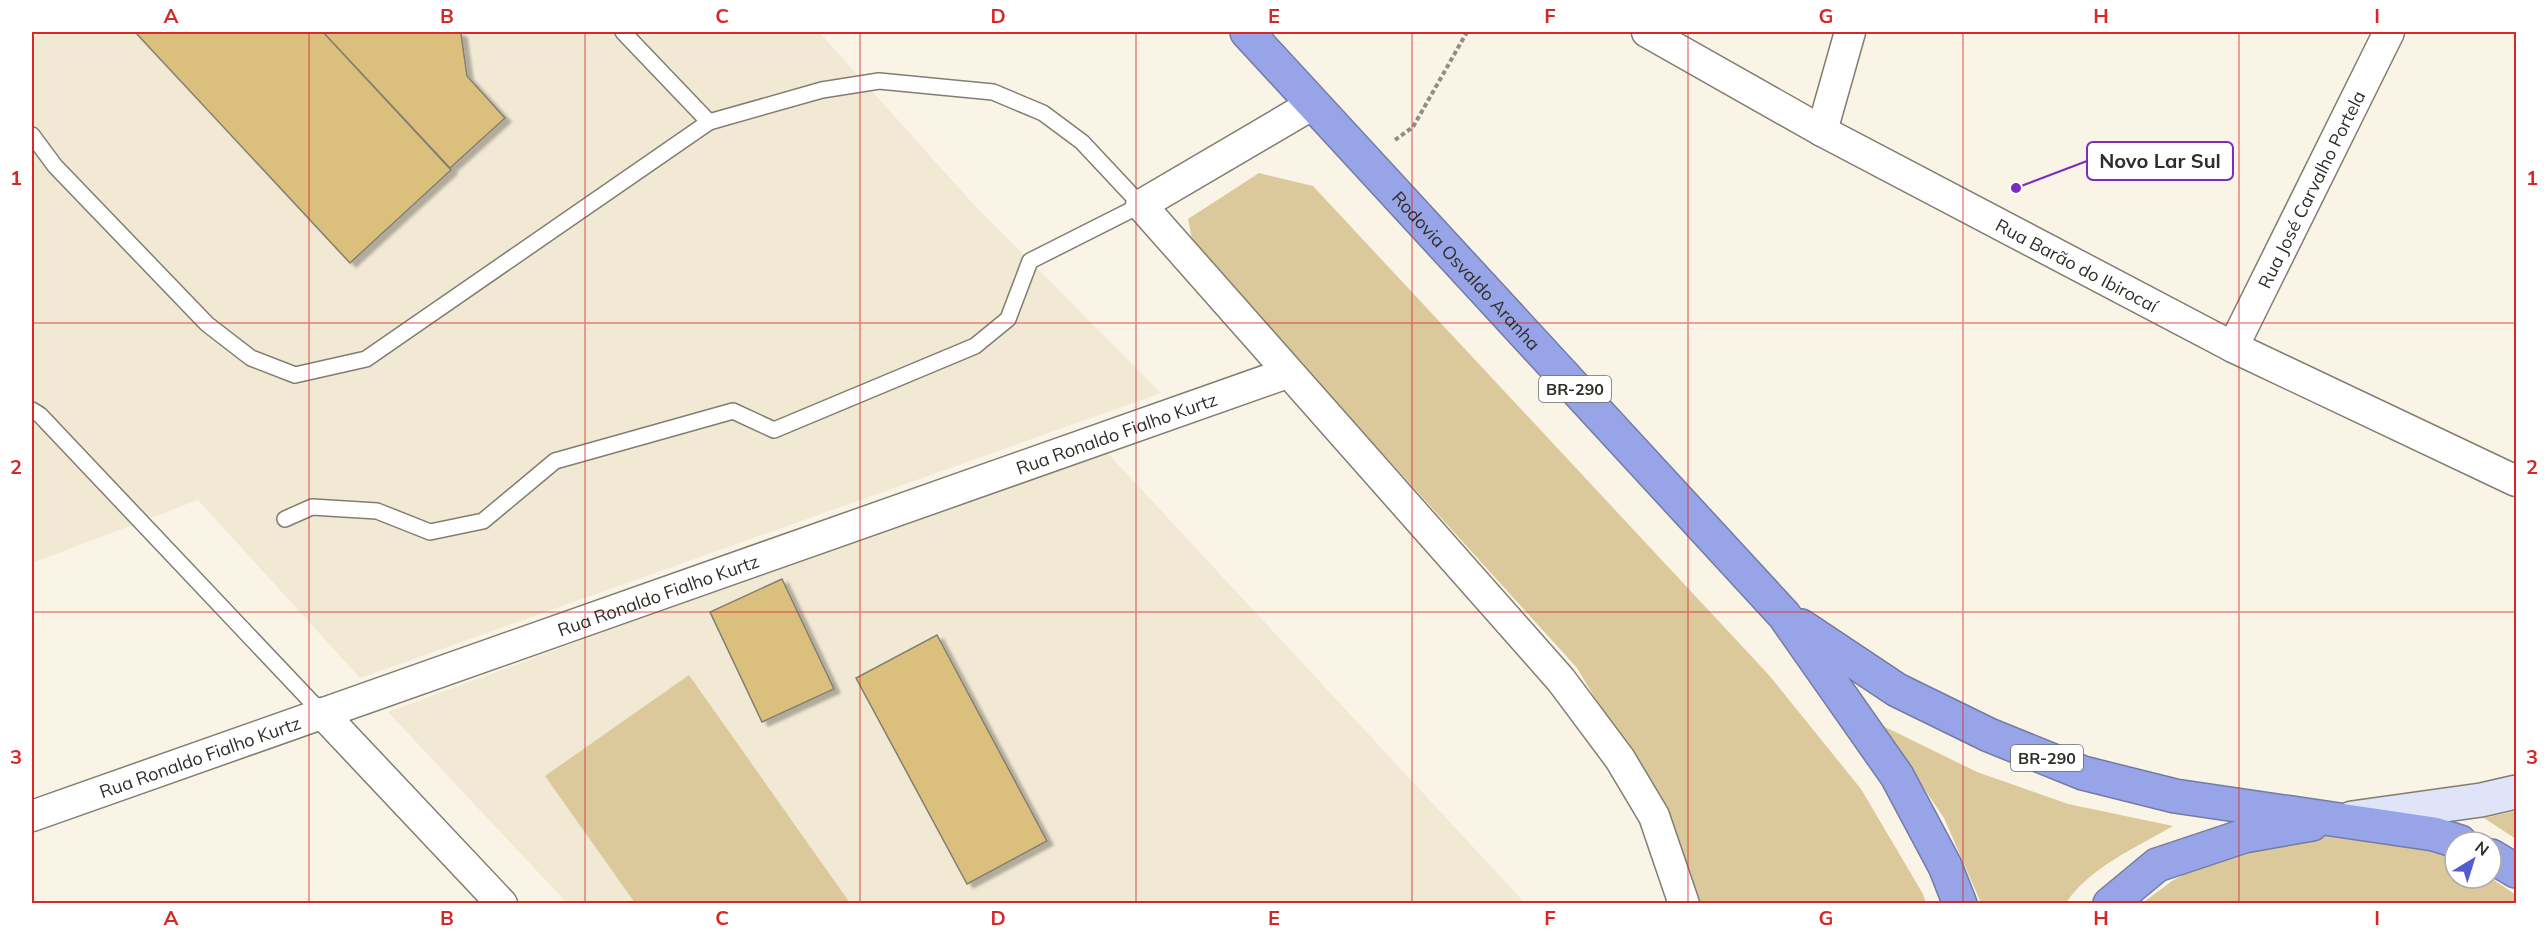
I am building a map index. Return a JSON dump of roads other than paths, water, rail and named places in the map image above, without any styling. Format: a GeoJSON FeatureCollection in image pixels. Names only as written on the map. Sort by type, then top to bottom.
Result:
{"type":"FeatureCollection","features":[{"type":"Feature","properties":{"kind":"highway","name":"Rodovia Osvaldo Aranha"},"geometry":{"type":"LineString","coordinates":[[1247,32],[1784,615]]}},
{"type":"Feature","properties":{"kind":"highway","name":"BR-290"},"geometry":{"type":"LineString","coordinates":[[1784,615],[1897,690],[1989,735],[2083,773],[2175,796],[2340,819],[2443,837]]}},
{"type":"Feature","properties":{"kind":"highway","name":"BR-290"},"geometry":{"type":"LineString","coordinates":[[1784,615],[1898,776],[1945,866],[1960,903]]}},
{"type":"Feature","properties":{"kind":"highway"},"geometry":{"type":"LineString","coordinates":[[2110,903],[2157,865],[2244,836],[2340,819]]}},
{"type":"Feature","properties":{"kind":"highway"},"geometry":{"type":"LineString","coordinates":[[2503,863],[2517,871]]}},
{"type":"Feature","properties":{"kind":"main road"},"geometry":{"type":"LineString","coordinates":[[2340,819],[2481,800],[2517,792]]}},
{"type":"Feature","properties":{"kind":"street","name":"Rua Barão do Ibirocaí"},"geometry":{"type":"LineString","coordinates":[[1647,32],[1822,131],[2233,347],[2517,481]]}},
{"type":"Feature","properties":{"kind":"street"},"geometry":{"type":"LineString","coordinates":[[1822,131],[1850,32]]}},
{"type":"Feature","properties":{"kind":"street","name":"Rua José Carvalho Portela"},"geometry":{"type":"LineString","coordinates":[[2233,347],[2389,32]]}},
{"type":"Feature","properties":{"kind":"street"},"geometry":{"type":"LineString","coordinates":[[1313,104],[1140,205],[1561,680],[1606,741],[1654,816],[1684,903]]}},
{"type":"Feature","properties":{"kind":"street","name":"Rua Ronaldo Fialho Kurtz"},"geometry":{"type":"LineString","coordinates":[[32,816],[1287,373]]}},
{"type":"Feature","properties":{"kind":"street"},"geometry":{"type":"LineString","coordinates":[[322,713],[502,903]]}},
{"type":"Feature","properties":{"kind":"lane"},"geometry":{"type":"LineString","coordinates":[[623,32],[709,122]]}},
{"type":"Feature","properties":{"kind":"lane"},"geometry":{"type":"LineString","coordinates":[[32,135],[55,166],[207,324],[251,358],[295,375],[366,358],[709,122],[822,90],[879,81],[993,92],[1043,113],[1082,142],[1140,205],[1030,261],[1008,319],[975,346],[774,430],[734,411],[555,461],[483,521],[430,532],[377,511],[312,507],[285,519]]}},
{"type":"Feature","properties":{"kind":"lane"},"geometry":{"type":"LineString","coordinates":[[32,410],[40,415],[322,713]]}},
{"type":"Feature","properties":{"kind":"place","name":"Novo Lar Sul"},"geometry":{"type":"Point","coordinates":[2016,188]}}]}
